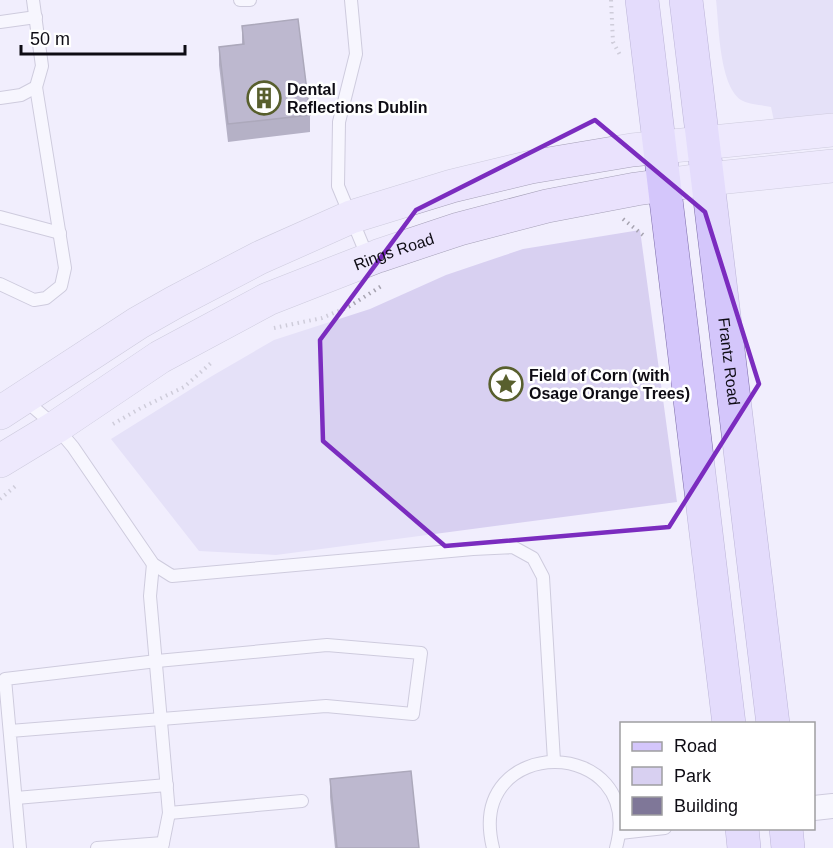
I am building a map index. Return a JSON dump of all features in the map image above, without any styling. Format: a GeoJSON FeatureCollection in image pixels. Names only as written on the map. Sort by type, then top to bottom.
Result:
{"type":"FeatureCollection","features":[{"type":"Feature","properties":{"kind":"main road"},"geometry":{"type":"LineString","coordinates":[[642,0],[729,722]]}},
{"type":"Feature","properties":{"kind":"main road","name":"Frantz Road"},"geometry":{"type":"LineString","coordinates":[[686,0],[773,722]]}},
{"type":"Feature","properties":{"kind":"main road"},"geometry":{"type":"LineString","coordinates":[[12,406],[138,323],[175,302],[259,258],[351,217],[452,186],[531,167],[632,150],[833,130]]}},
{"type":"Feature","properties":{"kind":"main road","name":"Rings Road"},"geometry":{"type":"LineString","coordinates":[[10,471],[64,437],[160,357],[268,298],[380,270],[459,229],[547,206],[708,179],[833,166]]}},
{"type":"Feature","properties":{"kind":"main road"},"geometry":{"type":"LineString","coordinates":[[742,830],[744,848]]}},
{"type":"Feature","properties":{"kind":"main road"},"geometry":{"type":"LineString","coordinates":[[786,830],[788,848]]}},
{"type":"Feature","properties":{"kind":"street"},"geometry":{"type":"LineString","coordinates":[[815,808],[833,806]]}},
{"type":"Feature","properties":{"kind":"lane"},"geometry":{"type":"LineString","coordinates":[[0,284],[34,300],[46,298],[61,286],[65,268],[36,87],[42,66],[33,0]]}},
{"type":"Feature","properties":{"kind":"lane"},"geometry":{"type":"LineString","coordinates":[[240,0],[250,0]]}},
{"type":"Feature","properties":{"kind":"lane"},"geometry":{"type":"LineString","coordinates":[[351,0],[356,54],[339,122],[338,186],[351,217],[380,270]]}},
{"type":"Feature","properties":{"kind":"lane"},"geometry":{"type":"LineString","coordinates":[[0,22],[36,18]]}},
{"type":"Feature","properties":{"kind":"lane"},"geometry":{"type":"LineString","coordinates":[[0,98],[21,95],[36,87]]}},
{"type":"Feature","properties":{"kind":"lane"},"geometry":{"type":"LineString","coordinates":[[0,217],[60,233]]}},
{"type":"Feature","properties":{"kind":"lane"},"geometry":{"type":"LineString","coordinates":[[12,406],[64,437],[153,564],[172,576],[473,549],[513,548],[533,558],[543,578],[554,761]]}},
{"type":"Feature","properties":{"kind":"lane"},"geometry":{"type":"LineString","coordinates":[[97,848],[162,845],[169,813],[150,596],[153,564]]}},
{"type":"Feature","properties":{"kind":"lane"},"geometry":{"type":"LineString","coordinates":[[10,731],[326,706],[413,714],[421,653],[327,645],[157,661],[5,679],[20,848]]}},
{"type":"Feature","properties":{"kind":"lane"},"geometry":{"type":"LineString","coordinates":[[493,848],[489,832],[490,811],[499,791],[514,775],[532,764],[554,761],[576,764],[595,775],[610,791],[619,811],[620,833],[616,848]]}},
{"type":"Feature","properties":{"kind":"lane"},"geometry":{"type":"LineString","coordinates":[[16,798],[167,785]]}},
{"type":"Feature","properties":{"kind":"lane"},"geometry":{"type":"LineString","coordinates":[[169,813],[302,801]]}},
{"type":"Feature","properties":{"kind":"lane"},"geometry":{"type":"LineString","coordinates":[[620,833],[647,830]]}},
{"type":"Feature","properties":{"kind":"path"},"geometry":{"type":"LineString","coordinates":[[614,220],[623,219],[631,225]]}},
{"type":"Feature","properties":{"kind":"path"},"geometry":{"type":"LineString","coordinates":[[265,332],[322,318],[350,306],[380,270]]}},
{"type":"Feature","properties":{"kind":"path"},"geometry":{"type":"LineString","coordinates":[[64,437],[141,408],[184,387],[216,359]]}},
{"type":"Feature","properties":{"kind":"path"},"geometry":{"type":"LineString","coordinates":[[0,499],[10,471]]}},
{"type":"Feature","properties":{"kind":"highlighted area"},"geometry":{"type":"Polygon","coordinates":[[[595,120],[705,212],[759,384],[669,527],[445,546],[323,441],[320,340],[416,210],[595,120]]]}},
{"type":"Feature","properties":{"kind":"green space"},"geometry":{"type":"Polygon","coordinates":[[[716,0],[833,0],[833,116],[774,121],[771,107],[743,101],[735,94],[725,70],[716,0]]]}},
{"type":"Feature","properties":{"kind":"green space"},"geometry":{"type":"Polygon","coordinates":[[[640,230],[677,502],[276,555],[199,551],[111,439],[274,340],[370,309],[446,275],[523,249],[640,230]]]}},
{"type":"Feature","properties":{"kind":"building","name":"Dental Reflections Dublin"},"geometry":{"type":"Polygon","coordinates":[[[298,19],[310,115],[228,124],[219,47],[244,44],[242,26],[298,19]]]}},
{"type":"Feature","properties":{"kind":"building"},"geometry":{"type":"Polygon","coordinates":[[[411,771],[419,848],[337,848],[330,779],[411,771]]]}},
{"type":"Feature","properties":{"kind":"place","name":"Dental Reflections Dublin"},"geometry":{"type":"Point","coordinates":[264,98]}},
{"type":"Feature","properties":{"kind":"place","name":"Field of Corn (with Osage Orange Trees)"},"geometry":{"type":"Point","coordinates":[506,384]}}]}
